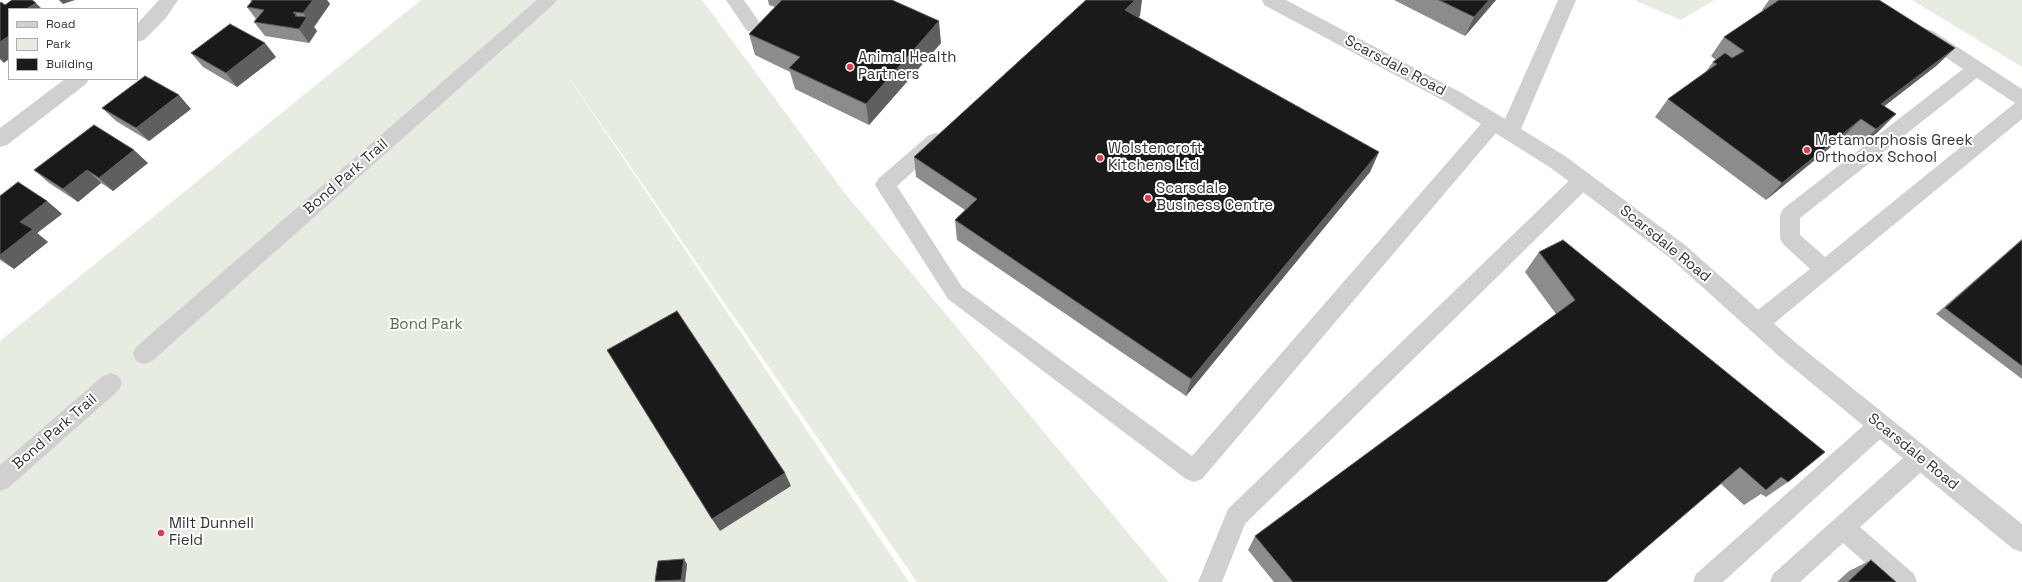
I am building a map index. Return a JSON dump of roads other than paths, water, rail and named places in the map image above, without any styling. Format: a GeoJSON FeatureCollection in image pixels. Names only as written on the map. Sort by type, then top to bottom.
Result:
{"type":"FeatureCollection","features":[{"type":"Feature","properties":{"kind":"street"},"geometry":{"type":"LineString","coordinates":[[138,33],[170,0]]}},
{"type":"Feature","properties":{"kind":"street","name":"Scarsdale Road"},"geometry":{"type":"LineString","coordinates":[[1271,0],[1453,97],[1583,180],[1677,251],[1788,350],[2022,540]]}},
{"type":"Feature","properties":{"kind":"street"},"geometry":{"type":"LineString","coordinates":[[1502,127],[1567,0]]}},
{"type":"Feature","properties":{"kind":"street"},"geometry":{"type":"LineString","coordinates":[[0,139],[78,80]]}},
{"type":"Feature","properties":{"kind":"lane","name":"Bond Park Trail"},"geometry":{"type":"LineString","coordinates":[[144,354],[548,0]]}},
{"type":"Feature","properties":{"kind":"lane"},"geometry":{"type":"LineString","coordinates":[[734,0],[753,26]]}},
{"type":"Feature","properties":{"kind":"lane"},"geometry":{"type":"LineString","coordinates":[[1924,33],[2022,98]]}},
{"type":"Feature","properties":{"kind":"lane"},"geometry":{"type":"LineString","coordinates":[[1824,269],[1790,238],[1790,215],[1977,68]]}},
{"type":"Feature","properties":{"kind":"lane"},"geometry":{"type":"LineString","coordinates":[[1758,323],[2022,108]]}},
{"type":"Feature","properties":{"kind":"lane"},"geometry":{"type":"LineString","coordinates":[[950,127],[885,185],[955,293],[1194,472],[1502,127]]}},
{"type":"Feature","properties":{"kind":"lane"},"geometry":{"type":"LineString","coordinates":[[1210,582],[1236,517],[1583,180]]}},
{"type":"Feature","properties":{"kind":"lane","name":"Bond Park Trail"},"geometry":{"type":"LineString","coordinates":[[0,480],[110,383]]}},
{"type":"Feature","properties":{"kind":"lane"},"geometry":{"type":"LineString","coordinates":[[1705,582],[1880,425]]}},
{"type":"Feature","properties":{"kind":"lane"},"geometry":{"type":"LineString","coordinates":[[1782,582],[1920,458]]}},
{"type":"Feature","properties":{"kind":"lane"},"geometry":{"type":"LineString","coordinates":[[1843,528],[1905,582]]}},
{"type":"Feature","properties":{"kind":"place","name":"Animal Health Partners"},"geometry":{"type":"Point","coordinates":[850,67]}},
{"type":"Feature","properties":{"kind":"place","name":"Metamorphosis Greek Orthodox School"},"geometry":{"type":"Point","coordinates":[1807,150]}},
{"type":"Feature","properties":{"kind":"place","name":"Wolstencroft Kitchens Ltd"},"geometry":{"type":"Point","coordinates":[1100,158]}},
{"type":"Feature","properties":{"kind":"place","name":"Scarsdale Business Centre"},"geometry":{"type":"Point","coordinates":[1148,198]}},
{"type":"Feature","properties":{"kind":"place","name":"Milt Dunnell Field"},"geometry":{"type":"Point","coordinates":[161,533]}},
{"type":"Feature","properties":{"kind":"park label","name":"Bond Park"},"geometry":{"type":"Point","coordinates":[426,325]}}]}
